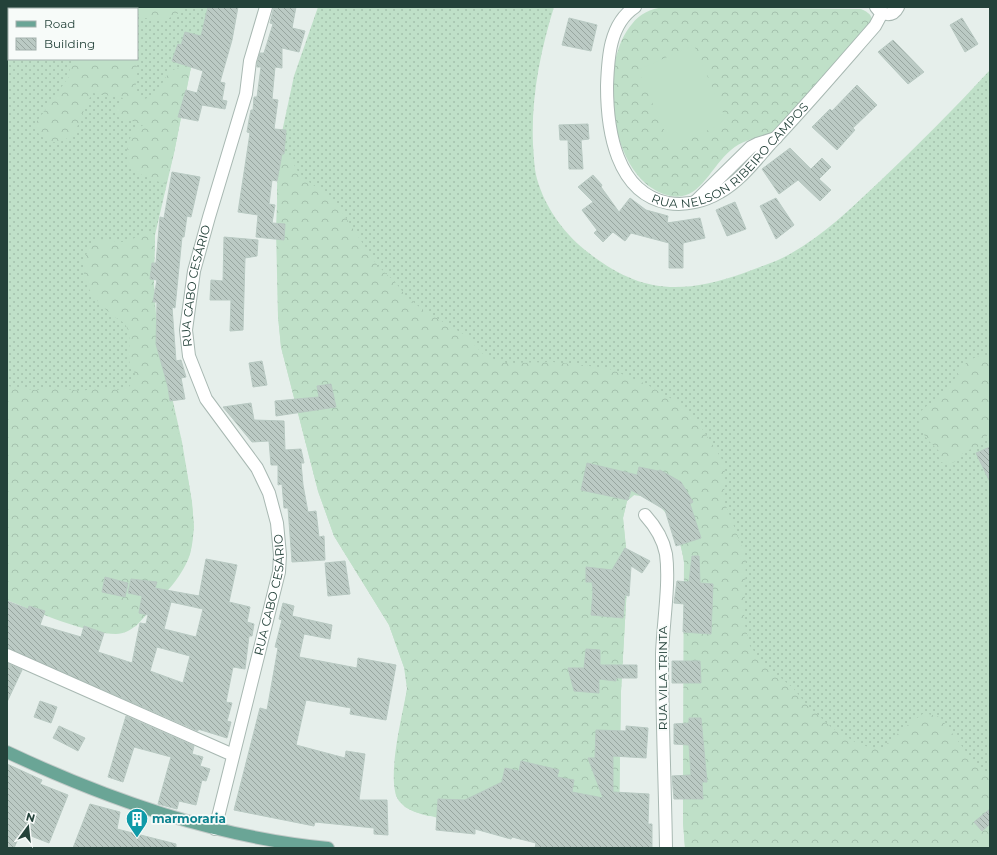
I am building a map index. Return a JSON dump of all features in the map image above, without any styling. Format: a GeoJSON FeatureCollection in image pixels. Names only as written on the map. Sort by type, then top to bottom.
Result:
{"type":"FeatureCollection","features":[{"type":"Feature","properties":{"kind":"main road"},"geometry":{"type":"LineString","coordinates":[[7,752],[55,774],[170,817],[215,829],[297,845],[328,848]]}},
{"type":"Feature","properties":{"kind":"street","name":"RUA CABO CESÁRIO"},"geometry":{"type":"LineString","coordinates":[[215,829],[279,572],[279,538],[274,509],[264,481],[213,409],[200,386],[189,356],[186,330],[194,271],[246,94],[250,60],[266,7]]}},
{"type":"Feature","properties":{"kind":"street","name":"RUA NELSON RIBEIRO CAMPOS"},"geometry":{"type":"LineString","coordinates":[[635,7],[625,15],[616,31],[608,60],[608,105],[611,134],[625,172],[642,191],[663,202],[675,204],[695,202],[709,198],[730,186],[776,138],[875,26],[879,10]]}},
{"type":"Feature","properties":{"kind":"street"},"geometry":{"type":"LineString","coordinates":[[879,10],[891,14],[898,7]]}},
{"type":"Feature","properties":{"kind":"street","name":"RUA VILA TRINTA"},"geometry":{"type":"LineString","coordinates":[[645,514],[659,534],[663,543],[667,563],[662,645],[666,848]]}},
{"type":"Feature","properties":{"kind":"street"},"geometry":{"type":"LineString","coordinates":[[7,655],[233,755]]}},
{"type":"Feature","properties":{"kind":"green space"},"geometry":{"type":"Polygon","coordinates":[[[7,7],[215,7],[191,67],[174,153],[155,235],[154,283],[157,330],[182,442],[192,502],[194,527],[190,554],[179,574],[136,626],[121,633],[110,633],[70,623],[7,600],[7,7]]]}},
{"type":"Feature","properties":{"kind":"green space"},"geometry":{"type":"Polygon","coordinates":[[[84,7],[188,7],[169,18],[159,20],[138,16],[138,8],[84,7]]]}},
{"type":"Feature","properties":{"kind":"green space"},"geometry":{"type":"Polygon","coordinates":[[[318,7],[554,7],[541,58],[533,110],[534,162],[540,189],[550,209],[562,227],[585,250],[605,265],[624,275],[643,282],[661,286],[680,287],[700,285],[721,280],[773,262],[802,247],[836,221],[878,183],[963,99],[990,70],[990,848],[685,848],[683,822],[684,562],[679,540],[670,518],[655,502],[645,497],[634,495],[627,501],[623,518],[628,568],[621,691],[619,815],[428,816],[409,809],[399,801],[395,792],[394,764],[407,689],[404,667],[389,625],[334,536],[318,491],[281,347],[278,316],[277,189],[279,146],[294,76],[318,7]]]}},
{"type":"Feature","properties":{"kind":"green space"},"geometry":{"type":"Polygon","coordinates":[[[663,7],[861,9],[870,15],[872,26],[775,132],[736,146],[691,193],[681,196],[669,196],[655,190],[639,177],[627,159],[619,137],[614,112],[612,87],[615,63],[621,41],[638,17],[646,12],[663,7]]]}},
{"type":"Feature","properties":{"kind":"green space"},"geometry":{"type":"Polygon","coordinates":[[[694,45],[727,122],[671,146],[638,70],[694,45]]]}},
{"type":"Feature","properties":{"kind":"green space"},"geometry":{"type":"Polygon","coordinates":[[[72,60],[136,60],[136,94],[145,99],[156,93],[166,77],[173,70],[191,67],[174,153],[166,184],[150,179],[137,172],[128,161],[127,154],[130,138],[136,130],[145,124],[119,118],[116,109],[123,98],[93,93],[73,134],[61,141],[48,141],[34,128],[37,121],[68,78],[72,60]]]}},
{"type":"Feature","properties":{"kind":"green space"},"geometry":{"type":"Polygon","coordinates":[[[279,146],[291,158],[296,169],[306,180],[326,194],[340,209],[377,265],[395,282],[406,296],[423,310],[465,335],[485,356],[506,363],[553,362],[607,368],[646,384],[677,402],[697,421],[725,464],[724,501],[746,557],[744,621],[750,646],[764,664],[793,688],[807,705],[832,728],[860,745],[881,749],[905,727],[924,713],[940,717],[967,753],[990,776],[990,848],[685,848],[683,822],[684,562],[679,540],[670,518],[655,502],[645,497],[634,495],[627,501],[623,518],[628,568],[621,691],[619,815],[454,822],[415,812],[405,807],[396,796],[394,771],[407,689],[407,676],[389,625],[334,536],[318,491],[281,347],[278,316],[276,230],[279,146]]]}},
{"type":"Feature","properties":{"kind":"green space"},"geometry":{"type":"Polygon","coordinates":[[[148,231],[155,235],[155,319],[160,350],[188,479],[193,516],[192,545],[184,569],[169,590],[144,617],[132,629],[116,634],[105,633],[61,621],[7,600],[7,386],[35,390],[58,388],[81,391],[103,387],[117,390],[129,387],[136,376],[129,361],[130,341],[127,327],[102,306],[89,289],[85,280],[84,261],[95,240],[124,242],[148,231]]]}},
{"type":"Feature","properties":{"kind":"green space"},"geometry":{"type":"Polygon","coordinates":[[[982,356],[990,359],[990,433],[981,445],[964,451],[954,462],[948,464],[941,462],[938,456],[939,451],[928,440],[922,431],[919,415],[924,409],[947,391],[965,364],[982,356]]]}},
{"type":"Feature","properties":{"kind":"building"},"geometry":{"type":"Polygon","coordinates":[[[208,7],[238,7],[232,40],[220,82],[225,83],[222,100],[227,101],[225,109],[202,105],[198,121],[178,117],[186,90],[197,93],[203,71],[172,61],[178,44],[181,45],[185,32],[201,36],[208,7]]]}},
{"type":"Feature","properties":{"kind":"building"},"geometry":{"type":"Polygon","coordinates":[[[274,7],[296,7],[292,28],[305,31],[299,52],[282,48],[282,68],[275,67],[272,99],[278,100],[274,129],[286,130],[284,154],[282,154],[277,181],[272,180],[269,204],[275,205],[272,223],[285,224],[284,240],[256,237],[258,215],[238,212],[250,133],[247,132],[251,110],[253,110],[254,97],[257,97],[261,67],[257,67],[257,63],[260,53],[264,53],[273,24],[270,23],[274,7]]]}},
{"type":"Feature","properties":{"kind":"building"},"geometry":{"type":"Polygon","coordinates":[[[569,18],[597,25],[591,51],[562,45],[569,18]]]}},
{"type":"Feature","properties":{"kind":"building"},"geometry":{"type":"Polygon","coordinates":[[[962,18],[978,44],[965,52],[950,25],[962,18]]]}},
{"type":"Feature","properties":{"kind":"building"},"geometry":{"type":"Polygon","coordinates":[[[893,40],[924,72],[908,84],[878,52],[893,40]]]}},
{"type":"Feature","properties":{"kind":"building"},"geometry":{"type":"Polygon","coordinates":[[[857,85],[877,105],[853,128],[855,130],[837,150],[812,127],[830,109],[832,111],[857,85]]]}},
{"type":"Feature","properties":{"kind":"building"},"geometry":{"type":"Polygon","coordinates":[[[588,124],[589,139],[581,140],[583,169],[569,169],[568,140],[560,140],[559,125],[588,124]]]}},
{"type":"Feature","properties":{"kind":"building"},"geometry":{"type":"Polygon","coordinates":[[[790,148],[811,169],[822,158],[831,167],[819,179],[831,190],[820,201],[798,180],[779,194],[762,169],[790,148]]]}},
{"type":"Feature","properties":{"kind":"building"},"geometry":{"type":"Polygon","coordinates":[[[172,172],[200,177],[191,217],[187,216],[184,237],[182,237],[175,308],[172,307],[176,361],[181,360],[186,377],[181,378],[185,399],[170,401],[168,387],[156,344],[157,302],[153,302],[157,280],[150,279],[152,263],[156,263],[160,217],[164,218],[172,172]]]}},
{"type":"Feature","properties":{"kind":"building"},"geometry":{"type":"Polygon","coordinates":[[[593,175],[602,185],[601,187],[619,212],[630,198],[646,210],[668,216],[667,223],[700,218],[705,238],[683,243],[683,268],[669,268],[669,243],[631,233],[625,241],[613,232],[603,242],[594,233],[597,230],[582,210],[593,202],[578,187],[593,175]]]}},
{"type":"Feature","properties":{"kind":"building"},"geometry":{"type":"Polygon","coordinates":[[[776,198],[794,225],[776,239],[760,206],[776,198]]]}},
{"type":"Feature","properties":{"kind":"building"},"geometry":{"type":"Polygon","coordinates":[[[735,202],[746,229],[727,236],[716,210],[735,202]]]}},
{"type":"Feature","properties":{"kind":"building"},"geometry":{"type":"Polygon","coordinates":[[[224,237],[258,240],[257,256],[245,258],[243,330],[230,331],[231,300],[210,300],[211,280],[223,281],[224,237]]]}},
{"type":"Feature","properties":{"kind":"building"},"geometry":{"type":"Polygon","coordinates":[[[262,361],[267,385],[253,387],[249,363],[262,361]]]}},
{"type":"Feature","properties":{"kind":"building"},"geometry":{"type":"Polygon","coordinates":[[[331,384],[336,407],[276,416],[275,401],[319,397],[317,386],[331,384]]]}},
{"type":"Feature","properties":{"kind":"building"},"geometry":{"type":"Polygon","coordinates":[[[251,403],[254,420],[284,421],[285,450],[301,449],[304,463],[301,463],[303,485],[308,512],[316,511],[319,537],[324,536],[325,560],[292,562],[288,508],[284,508],[282,484],[278,485],[278,465],[271,465],[269,441],[252,442],[223,407],[251,403]]]}},
{"type":"Feature","properties":{"kind":"building"},"geometry":{"type":"Polygon","coordinates":[[[990,447],[990,482],[976,453],[990,447]]]}},
{"type":"Feature","properties":{"kind":"building"},"geometry":{"type":"Polygon","coordinates":[[[587,463],[637,475],[639,467],[658,471],[660,470],[681,482],[693,502],[690,504],[701,538],[676,546],[665,510],[631,490],[628,500],[581,490],[587,463]]]}},
{"type":"Feature","properties":{"kind":"building"},"geometry":{"type":"Polygon","coordinates":[[[625,548],[650,561],[642,573],[631,566],[629,596],[625,595],[623,618],[591,615],[593,591],[592,582],[586,582],[586,567],[612,570],[625,548]]]}},
{"type":"Feature","properties":{"kind":"building"},"geometry":{"type":"Polygon","coordinates":[[[692,556],[699,556],[700,583],[713,584],[711,634],[683,632],[684,604],[674,603],[677,581],[689,582],[692,556]]]}},
{"type":"Feature","properties":{"kind":"building"},"geometry":{"type":"Polygon","coordinates":[[[206,559],[237,565],[229,602],[250,607],[247,622],[254,624],[252,636],[249,636],[245,669],[233,667],[226,702],[232,703],[227,721],[231,722],[227,738],[198,729],[198,731],[7,648],[7,601],[28,609],[29,606],[45,611],[40,625],[81,637],[84,626],[104,633],[98,652],[132,663],[140,623],[146,624],[148,615],[139,613],[142,596],[128,593],[131,579],[157,582],[155,588],[199,596],[206,559]],[[171,602],[164,629],[196,637],[203,609],[171,602]],[[157,647],[150,671],[183,683],[190,656],[157,647]]]}},
{"type":"Feature","properties":{"kind":"building"},"geometry":{"type":"Polygon","coordinates":[[[345,561],[350,594],[328,596],[325,563],[345,561]]]}},
{"type":"Feature","properties":{"kind":"building"},"geometry":{"type":"Polygon","coordinates":[[[105,577],[128,583],[125,597],[102,592],[105,577]]]}},
{"type":"Feature","properties":{"kind":"building"},"geometry":{"type":"Polygon","coordinates":[[[283,603],[294,606],[292,616],[332,625],[330,639],[304,634],[299,657],[357,668],[358,658],[396,665],[386,720],[350,714],[351,708],[306,700],[296,745],[345,758],[346,751],[365,754],[359,800],[387,800],[388,835],[374,834],[374,828],[315,822],[314,826],[234,810],[260,708],[267,710],[278,648],[275,647],[282,620],[279,619],[283,603]]]}},
{"type":"Feature","properties":{"kind":"building"},"geometry":{"type":"Polygon","coordinates":[[[586,649],[600,650],[600,665],[637,665],[637,678],[616,678],[616,681],[599,679],[599,693],[574,691],[568,668],[584,668],[586,649]]]}},
{"type":"Feature","properties":{"kind":"building"},"geometry":{"type":"Polygon","coordinates":[[[672,661],[700,661],[701,683],[672,683],[672,661]]]}},
{"type":"Feature","properties":{"kind":"building"},"geometry":{"type":"Polygon","coordinates":[[[7,663],[22,670],[7,702],[7,663]]]}},
{"type":"Feature","properties":{"kind":"building"},"geometry":{"type":"Polygon","coordinates":[[[40,701],[57,707],[51,723],[34,717],[40,701]]]}},
{"type":"Feature","properties":{"kind":"building"},"geometry":{"type":"Polygon","coordinates":[[[126,716],[194,746],[192,754],[203,757],[200,766],[210,769],[206,781],[202,780],[196,805],[179,801],[177,809],[158,804],[171,757],[134,747],[123,782],[108,777],[126,716]]]}},
{"type":"Feature","properties":{"kind":"building"},"geometry":{"type":"Polygon","coordinates":[[[689,718],[701,718],[707,782],[702,782],[703,799],[674,799],[672,776],[691,775],[689,745],[674,744],[674,724],[689,723],[689,718]]]}},
{"type":"Feature","properties":{"kind":"building"},"geometry":{"type":"Polygon","coordinates":[[[59,726],[85,738],[78,751],[53,738],[59,726]]]}},
{"type":"Feature","properties":{"kind":"building"},"geometry":{"type":"Polygon","coordinates":[[[626,726],[648,728],[646,758],[613,756],[613,792],[649,794],[648,824],[652,824],[652,848],[535,848],[536,843],[512,837],[511,839],[475,829],[475,834],[436,830],[438,799],[465,800],[502,782],[505,768],[519,771],[521,761],[559,770],[557,777],[574,780],[572,792],[603,798],[588,758],[595,758],[596,730],[626,731],[626,726]]]}},
{"type":"Feature","properties":{"kind":"building"},"geometry":{"type":"Polygon","coordinates":[[[7,764],[42,780],[40,784],[68,795],[49,843],[21,832],[14,848],[7,848],[7,764]]]}},
{"type":"Feature","properties":{"kind":"building"},"geometry":{"type":"Polygon","coordinates":[[[90,804],[120,812],[117,829],[176,844],[176,848],[73,848],[90,804]]]}},
{"type":"Feature","properties":{"kind":"building"},"geometry":{"type":"Polygon","coordinates":[[[990,809],[990,824],[982,831],[974,822],[990,809]]]}},
{"type":"Feature","properties":{"kind":"place","name":"marmoraria"},"geometry":{"type":"Point","coordinates":[137,838]}}]}
